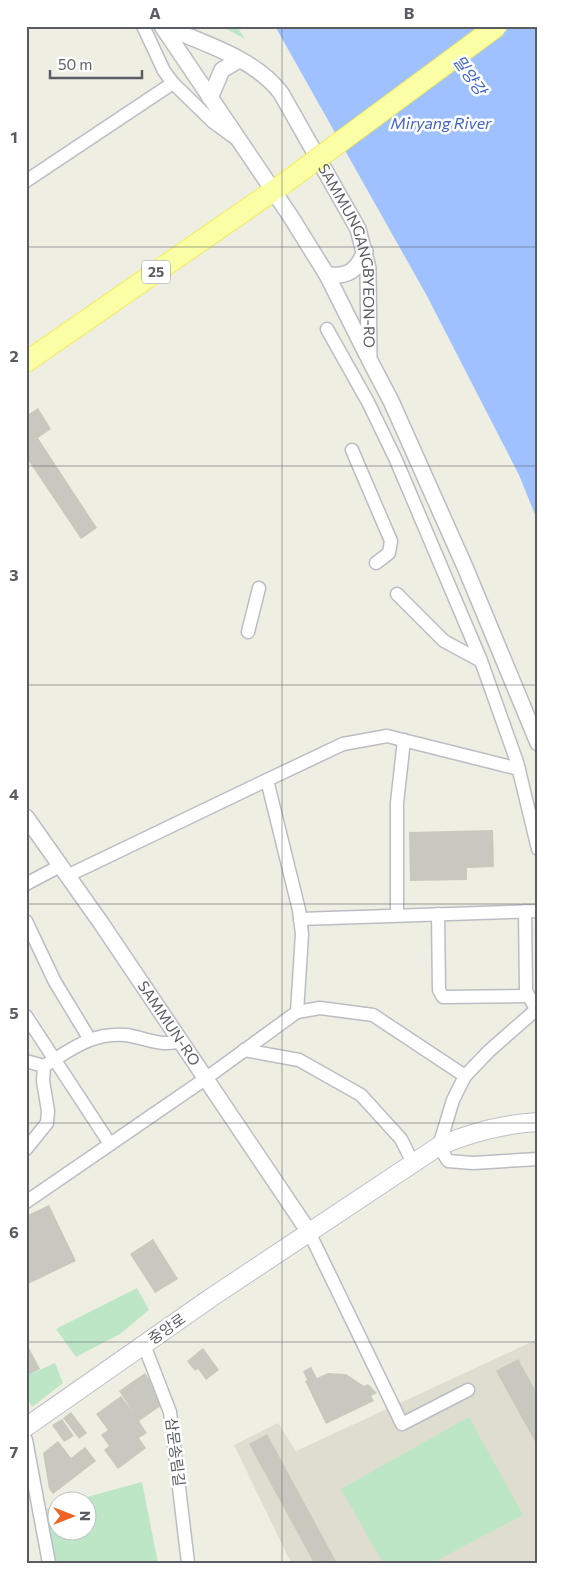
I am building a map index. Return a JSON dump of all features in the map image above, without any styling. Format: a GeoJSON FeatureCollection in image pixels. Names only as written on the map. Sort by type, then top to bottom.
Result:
{"type":"FeatureCollection","features":[{"type":"Feature","properties":{"kind":"main road"},"geometry":{"type":"LineString","coordinates":[[279,187],[497,26]]}},
{"type":"Feature","properties":{"kind":"main road","name":"25"},"geometry":{"type":"LineString","coordinates":[[26,362],[279,187]]}},
{"type":"Feature","properties":{"kind":"main road","name":"중앙로"},"geometry":{"type":"LineString","coordinates":[[26,1427],[309,1232],[439,1146],[469,1133],[508,1124],[538,1122]]}},
{"type":"Feature","properties":{"kind":"street"},"geometry":{"type":"LineString","coordinates":[[143,26],[164,71],[173,83],[213,122],[237,139]]}},
{"type":"Feature","properties":{"kind":"street"},"geometry":{"type":"LineString","coordinates":[[163,26],[237,139],[279,187],[369,358]]}},
{"type":"Feature","properties":{"kind":"street","name":"SAMMUNGANGBYEON-RO"},"geometry":{"type":"LineString","coordinates":[[163,26],[239,60],[265,75],[281,93],[358,229],[365,251],[370,289],[369,358],[391,401],[465,567],[538,743]]}},
{"type":"Feature","properties":{"kind":"street"},"geometry":{"type":"LineString","coordinates":[[210,98],[222,70],[239,60]]}},
{"type":"Feature","properties":{"kind":"street"},"geometry":{"type":"LineString","coordinates":[[26,181],[173,83]]}},
{"type":"Feature","properties":{"kind":"street"},"geometry":{"type":"LineString","coordinates":[[327,275],[348,274],[360,265],[365,251]]}},
{"type":"Feature","properties":{"kind":"street"},"geometry":{"type":"LineString","coordinates":[[327,329],[368,402],[396,460],[481,661],[519,769],[538,849]]}},
{"type":"Feature","properties":{"kind":"street"},"geometry":{"type":"LineString","coordinates":[[352,450],[391,541],[389,553],[376,563]]}},
{"type":"Feature","properties":{"kind":"street"},"geometry":{"type":"LineString","coordinates":[[248,632],[259,588]]}},
{"type":"Feature","properties":{"kind":"street"},"geometry":{"type":"LineString","coordinates":[[397,594],[444,641],[481,661]]}},
{"type":"Feature","properties":{"kind":"street"},"geometry":{"type":"LineString","coordinates":[[26,884],[63,871],[268,780],[343,744],[387,736],[519,769]]}},
{"type":"Feature","properties":{"kind":"street"},"geometry":{"type":"LineString","coordinates":[[397,915],[397,803],[404,740]]}},
{"type":"Feature","properties":{"kind":"street"},"geometry":{"type":"LineString","coordinates":[[268,780],[302,934],[297,1012]]}},
{"type":"Feature","properties":{"kind":"street","name":"SAMMUN-RO"},"geometry":{"type":"LineString","coordinates":[[26,817],[309,1232]]}},
{"type":"Feature","properties":{"kind":"street"},"geometry":{"type":"LineString","coordinates":[[525,911],[524,958],[528,996],[537,1008],[489,1050],[466,1076],[453,1100],[439,1146],[448,1161],[473,1163],[538,1159]]}},
{"type":"Feature","properties":{"kind":"street"},"geometry":{"type":"LineString","coordinates":[[300,919],[538,911]]}},
{"type":"Feature","properties":{"kind":"street"},"geometry":{"type":"LineString","coordinates":[[438,914],[439,990],[443,997],[528,996]]}},
{"type":"Feature","properties":{"kind":"street"},"geometry":{"type":"LineString","coordinates":[[26,921],[55,982],[89,1038]]}},
{"type":"Feature","properties":{"kind":"street"},"geometry":{"type":"LineString","coordinates":[[26,1202],[205,1079],[297,1012],[320,1008],[373,1015],[466,1076]]}},
{"type":"Feature","properties":{"kind":"street"},"geometry":{"type":"LineString","coordinates":[[26,1016],[49,1062],[110,1144]]}},
{"type":"Feature","properties":{"kind":"street"},"geometry":{"type":"LineString","coordinates":[[26,1061],[49,1062],[89,1038],[102,1035],[127,1036],[170,1044],[180,1042]]}},
{"type":"Feature","properties":{"kind":"street"},"geometry":{"type":"LineString","coordinates":[[244,1050],[299,1060],[361,1095],[401,1139],[413,1163]]}},
{"type":"Feature","properties":{"kind":"street"},"geometry":{"type":"LineString","coordinates":[[26,1149],[47,1123],[48,1111],[43,1081],[49,1062]]}},
{"type":"Feature","properties":{"kind":"street"},"geometry":{"type":"LineString","coordinates":[[309,1232],[402,1424],[468,1390]]}},
{"type":"Feature","properties":{"kind":"street","name":"삼문송림길"},"geometry":{"type":"LineString","coordinates":[[144,1345],[170,1412],[188,1563]]}},
{"type":"Feature","properties":{"kind":"street"},"geometry":{"type":"LineString","coordinates":[[26,1440],[49,1563]]}},
{"type":"Feature","properties":{"kind":"shaded area"},"geometry":{"type":"Polygon","coordinates":[[[538,1339],[538,1563],[291,1563],[234,1445],[278,1423],[296,1451],[538,1339]]]}},
{"type":"Feature","properties":{"kind":"green space"},"geometry":{"type":"Polygon","coordinates":[[[221,26],[237,26],[245,39],[221,26]]]}},
{"type":"Feature","properties":{"kind":"green space"},"geometry":{"type":"Polygon","coordinates":[[[137,1288],[149,1310],[120,1334],[76,1357],[56,1329],[137,1288]]]}},
{"type":"Feature","properties":{"kind":"green space"},"geometry":{"type":"Polygon","coordinates":[[[55,1363],[63,1383],[32,1407],[26,1395],[26,1376],[55,1363]]]}},
{"type":"Feature","properties":{"kind":"green space"},"geometry":{"type":"Polygon","coordinates":[[[469,1417],[523,1515],[432,1563],[383,1563],[341,1489],[469,1417]]]}},
{"type":"Feature","properties":{"kind":"green space"},"geometry":{"type":"Polygon","coordinates":[[[142,1482],[158,1563],[56,1563],[52,1542],[98,1542],[98,1494],[142,1482]]]}},
{"type":"Feature","properties":{"kind":"water","name":"Miryang River"},"geometry":{"type":"Polygon","coordinates":[[[275,26],[538,26],[538,522],[519,475],[427,296],[275,26]]]}},
{"type":"Feature","properties":{"kind":"building"},"geometry":{"type":"Polygon","coordinates":[[[38,408],[51,429],[38,438],[97,528],[81,539],[26,457],[26,416],[38,408]]]}},
{"type":"Feature","properties":{"kind":"building"},"geometry":{"type":"Polygon","coordinates":[[[493,830],[494,867],[467,868],[467,880],[410,881],[409,832],[493,830]]]}},
{"type":"Feature","properties":{"kind":"building"},"geometry":{"type":"Polygon","coordinates":[[[49,1205],[76,1261],[26,1285],[26,1216],[49,1205]]]}},
{"type":"Feature","properties":{"kind":"building"},"geometry":{"type":"Polygon","coordinates":[[[153,1239],[178,1279],[155,1293],[130,1254],[153,1239]]]}},
{"type":"Feature","properties":{"kind":"building"},"geometry":{"type":"Polygon","coordinates":[[[26,1342],[40,1369],[26,1376],[26,1342]]]}},
{"type":"Feature","properties":{"kind":"building"},"geometry":{"type":"Polygon","coordinates":[[[203,1348],[219,1370],[206,1380],[198,1369],[195,1371],[187,1361],[203,1348]]]}},
{"type":"Feature","properties":{"kind":"building"},"geometry":{"type":"Polygon","coordinates":[[[518,1359],[538,1395],[538,1447],[496,1371],[518,1359]]]}},
{"type":"Feature","properties":{"kind":"building"},"geometry":{"type":"Polygon","coordinates":[[[311,1367],[317,1378],[328,1373],[346,1374],[364,1386],[368,1384],[377,1393],[371,1396],[374,1401],[326,1424],[305,1381],[307,1380],[303,1371],[311,1367]]]}},
{"type":"Feature","properties":{"kind":"building"},"geometry":{"type":"Polygon","coordinates":[[[145,1373],[165,1403],[139,1421],[147,1433],[139,1438],[146,1448],[118,1469],[104,1450],[109,1446],[101,1435],[108,1430],[96,1414],[121,1396],[133,1412],[119,1391],[145,1373]]]}},
{"type":"Feature","properties":{"kind":"building"},"geometry":{"type":"Polygon","coordinates":[[[71,1412],[87,1433],[79,1439],[63,1418],[71,1412]]]}},
{"type":"Feature","properties":{"kind":"building"},"geometry":{"type":"Polygon","coordinates":[[[62,1419],[74,1436],[64,1442],[52,1425],[62,1419]]]}},
{"type":"Feature","properties":{"kind":"building"},"geometry":{"type":"Polygon","coordinates":[[[267,1434],[337,1563],[314,1563],[249,1444],[267,1434]]]}},
{"type":"Feature","properties":{"kind":"building"},"geometry":{"type":"Polygon","coordinates":[[[58,1441],[71,1458],[85,1447],[96,1461],[56,1492],[51,1492],[49,1489],[43,1453],[58,1441]]]}},
{"type":"Feature","properties":{"kind":"water label","name":"밀양강"},"geometry":{"type":"Point","coordinates":[470,75]}}]}
